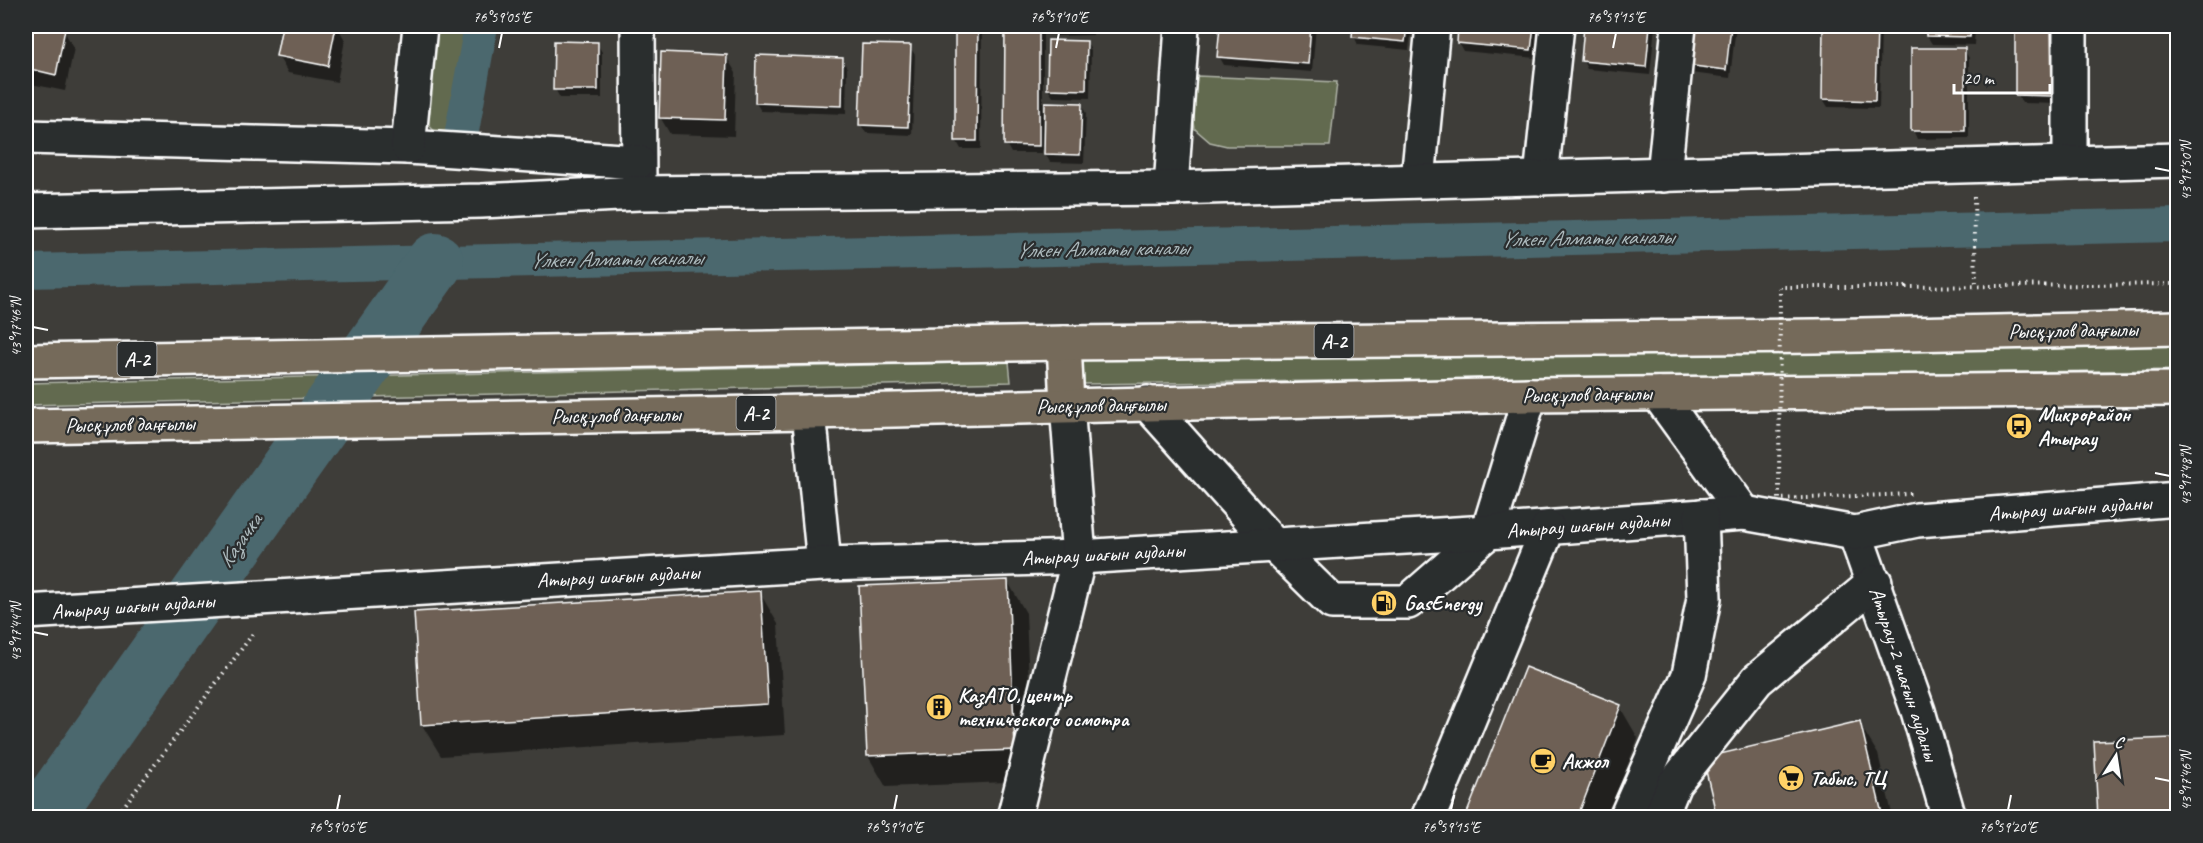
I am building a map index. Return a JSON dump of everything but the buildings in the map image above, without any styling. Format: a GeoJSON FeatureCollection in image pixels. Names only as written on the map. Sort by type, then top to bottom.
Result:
{"type":"FeatureCollection","features":[{"type":"Feature","properties":{"kind":"main road","name":"Рысқұлов даңғылы"},"geometry":{"type":"LineString","coordinates":[[26,361],[1064,343],[1815,336],[2178,328]]}},
{"type":"Feature","properties":{"kind":"main road"},"geometry":{"type":"LineString","coordinates":[[1064,343],[1067,405]]}},
{"type":"Feature","properties":{"kind":"main road","name":"Рысқұлов даңғылы"},"geometry":{"type":"LineString","coordinates":[[26,426],[809,412],[1530,395],[2178,389]]}},
{"type":"Feature","properties":{"kind":"street"},"geometry":{"type":"LineString","coordinates":[[408,147],[420,26]]}},
{"type":"Feature","properties":{"kind":"street"},"geometry":{"type":"LineString","coordinates":[[638,26],[638,178]]}},
{"type":"Feature","properties":{"kind":"street"},"geometry":{"type":"LineString","coordinates":[[1172,188],[1182,26]]}},
{"type":"Feature","properties":{"kind":"street"},"geometry":{"type":"LineString","coordinates":[[1418,180],[1433,26]]}},
{"type":"Feature","properties":{"kind":"street"},"geometry":{"type":"LineString","coordinates":[[1541,178],[1557,26]]}},
{"type":"Feature","properties":{"kind":"street"},"geometry":{"type":"LineString","coordinates":[[1664,175],[1679,26]]}},
{"type":"Feature","properties":{"kind":"street"},"geometry":{"type":"LineString","coordinates":[[2070,26],[2070,163]]}},
{"type":"Feature","properties":{"kind":"street"},"geometry":{"type":"LineString","coordinates":[[26,137],[408,147],[638,178],[1172,188],[2178,160]]}},
{"type":"Feature","properties":{"kind":"street"},"geometry":{"type":"LineString","coordinates":[[26,211],[481,201],[638,178]]}},
{"type":"Feature","properties":{"kind":"street"},"geometry":{"type":"LineString","coordinates":[[1658,394],[1744,513]]}},
{"type":"Feature","properties":{"kind":"street"},"geometry":{"type":"LineString","coordinates":[[1146,404],[1274,545],[1332,602],[1408,602],[1488,532],[1530,395]]}},
{"type":"Feature","properties":{"kind":"street"},"geometry":{"type":"LineString","coordinates":[[1014,818],[1079,557],[1067,405]]}},
{"type":"Feature","properties":{"kind":"street"},"geometry":{"type":"LineString","coordinates":[[809,412],[824,564]]}},
{"type":"Feature","properties":{"kind":"street","name":"Атырау шағын ауданы"},"geometry":{"type":"LineString","coordinates":[[26,612],[824,564],[1079,557],[1488,532],[1744,513],[1855,533],[1917,519],[2178,499]]}},
{"type":"Feature","properties":{"kind":"street"},"geometry":{"type":"LineString","coordinates":[[1626,818],[1689,675],[1704,598],[1701,516]]}},
{"type":"Feature","properties":{"kind":"street"},"geometry":{"type":"LineString","coordinates":[[1428,818],[1548,528]]}},
{"type":"Feature","properties":{"kind":"street","name":"Атырау-2 шағын ауданы"},"geometry":{"type":"LineString","coordinates":[[1855,533],[1875,582],[1918,711],[1949,818]]}},
{"type":"Feature","properties":{"kind":"street"},"geometry":{"type":"LineString","coordinates":[[1660,818],[1674,784],[1757,680],[1875,582]]}},
{"type":"Feature","properties":{"kind":"path"},"geometry":{"type":"LineString","coordinates":[[1974,191],[1976,287]]}},
{"type":"Feature","properties":{"kind":"path"},"geometry":{"type":"LineString","coordinates":[[1911,494],[1779,500],[1780,287],[2178,284]]}},
{"type":"Feature","properties":{"kind":"path"},"geometry":{"type":"LineString","coordinates":[[115,818],[278,597]]}},
{"type":"Feature","properties":{"kind":"green space"},"geometry":{"type":"Polygon","coordinates":[[[436,26],[469,26],[445,136],[432,129],[425,116],[436,26]]]}},
{"type":"Feature","properties":{"kind":"green space"},"geometry":{"type":"Polygon","coordinates":[[[1197,76],[1337,82],[1330,146],[1227,146],[1210,142],[1195,129],[1193,115],[1197,76]]]}},
{"type":"Feature","properties":{"kind":"green space"},"geometry":{"type":"Polygon","coordinates":[[[2178,340],[2177,370],[1081,384],[1081,356],[2178,340]]]}},
{"type":"Feature","properties":{"kind":"green space"},"geometry":{"type":"Polygon","coordinates":[[[1009,362],[1011,382],[26,405],[26,383],[1009,362]]]}},
{"type":"Feature","properties":{"kind":"waterway"},"geometry":{"type":"LineString","coordinates":[[462,131],[481,26]]}},
{"type":"Feature","properties":{"kind":"waterway","name":"Үлкен Алматы каналы"},"geometry":{"type":"LineString","coordinates":[[26,271],[2178,225]]}},
{"type":"Feature","properties":{"kind":"waterway","name":"Казачка"},"geometry":{"type":"LineString","coordinates":[[42,818],[435,262]]}},
{"type":"Feature","properties":{"kind":"place","name":"Микрорайон Атырау"},"geometry":{"type":"Point","coordinates":[2019,426]}},
{"type":"Feature","properties":{"kind":"place","name":"GasEnergy"},"geometry":{"type":"Point","coordinates":[1384,603]}},
{"type":"Feature","properties":{"kind":"place","name":"КазАТО, центр технического осмотра"},"geometry":{"type":"Point","coordinates":[939,707]}},
{"type":"Feature","properties":{"kind":"place","name":"Акжол"},"geometry":{"type":"Point","coordinates":[1543,761]}},
{"type":"Feature","properties":{"kind":"place","name":"Табыс, ТЦ"},"geometry":{"type":"Point","coordinates":[1791,778]}}]}
